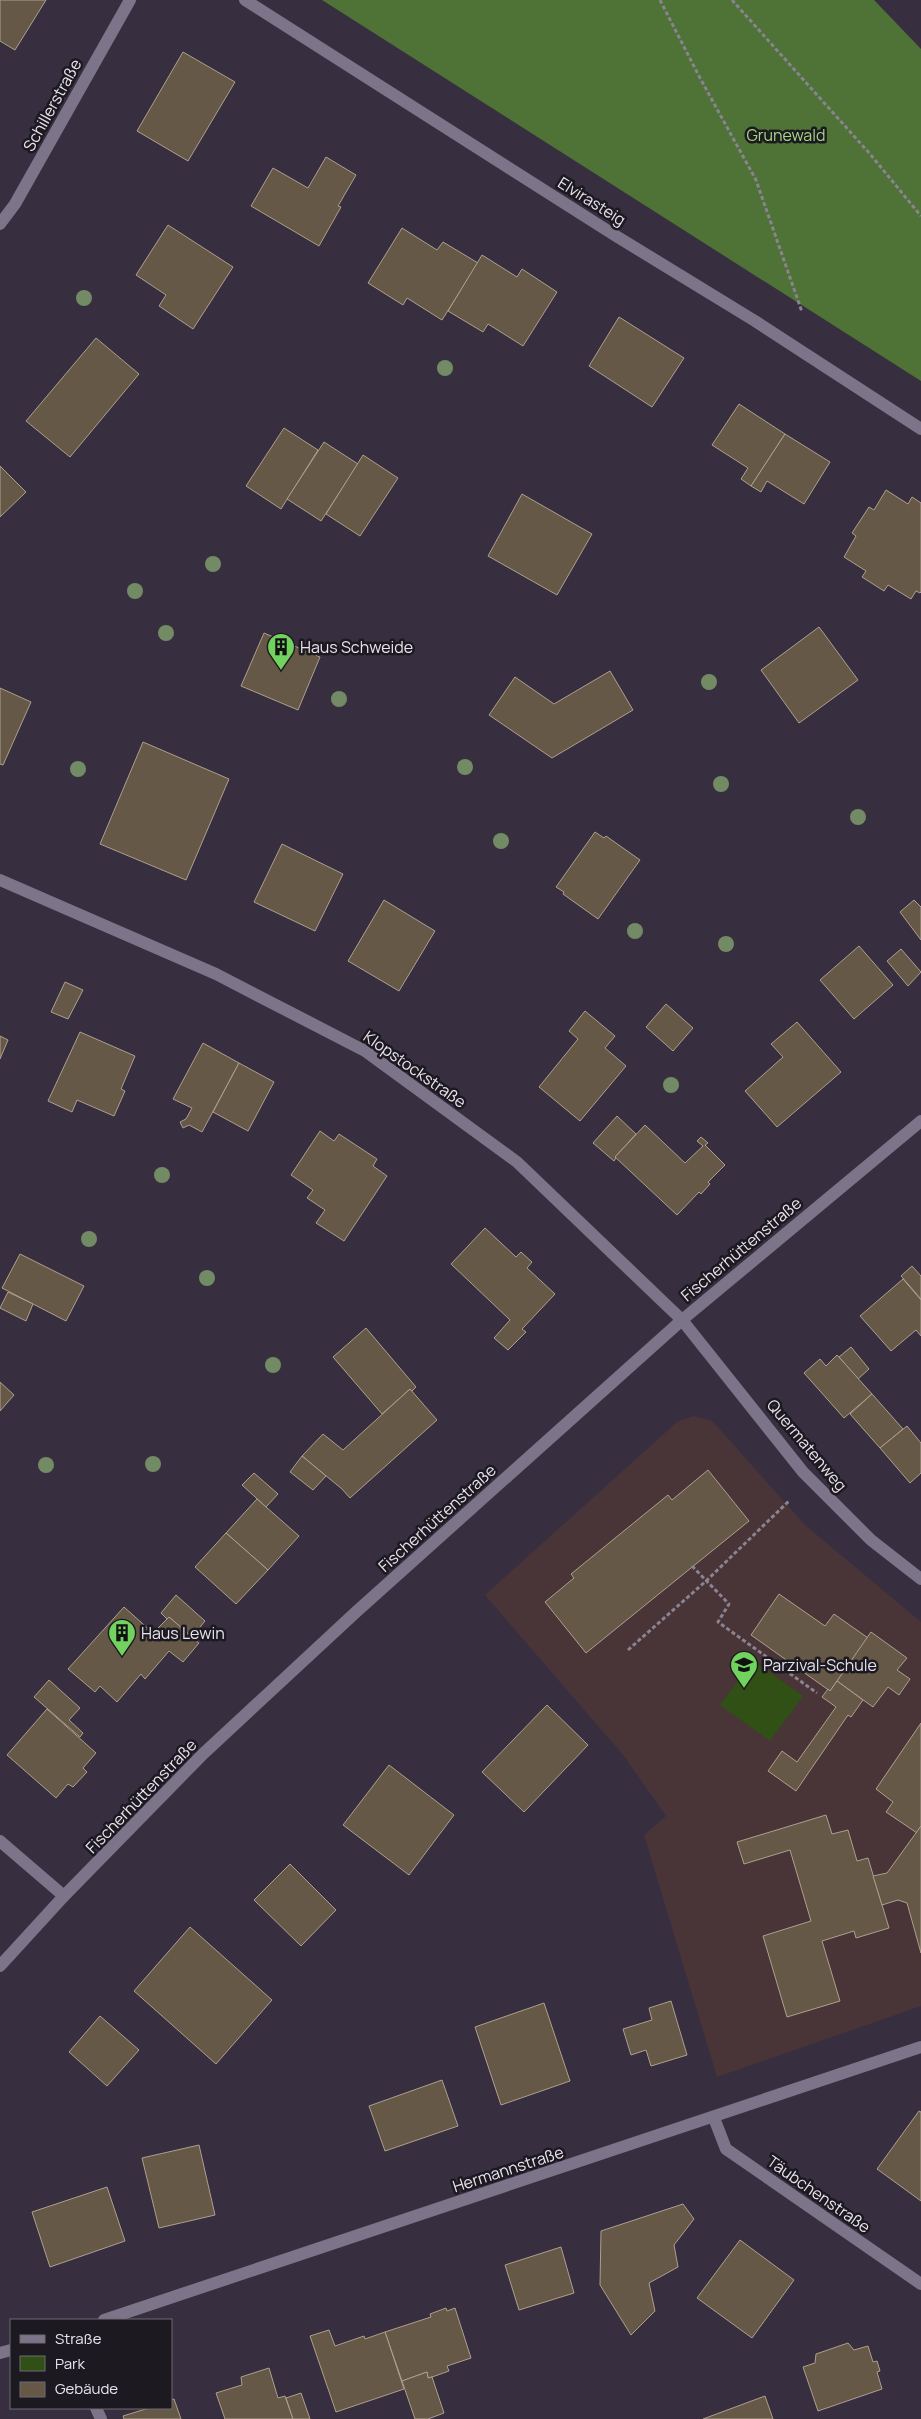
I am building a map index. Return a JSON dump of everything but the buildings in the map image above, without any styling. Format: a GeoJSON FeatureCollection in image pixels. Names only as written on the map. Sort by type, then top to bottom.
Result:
{"type":"FeatureCollection","features":[{"type":"Feature","properties":{"kind":"street","name":"Schillerstraße"},"geometry":{"type":"LineString","coordinates":[[0,224],[16,204],[130,0]]}},
{"type":"Feature","properties":{"kind":"street","name":"Elvirasteig"},"geometry":{"type":"LineString","coordinates":[[246,0],[616,236],[755,321],[921,429]]}},
{"type":"Feature","properties":{"kind":"street","name":"Klopstockstraße"},"geometry":{"type":"LineString","coordinates":[[0,880],[216,974],[365,1051],[517,1162],[682,1320]]}},
{"type":"Feature","properties":{"kind":"street","name":"Fischerhüttenstraße"},"geometry":{"type":"LineString","coordinates":[[0,1966],[64,1896],[204,1754],[356,1612],[682,1320],[921,1121]]}},
{"type":"Feature","properties":{"kind":"street","name":"Quermatenweg"},"geometry":{"type":"LineString","coordinates":[[682,1320],[803,1472],[871,1540],[921,1578]]}},
{"type":"Feature","properties":{"kind":"street"},"geometry":{"type":"LineString","coordinates":[[0,1841],[64,1896]]}},
{"type":"Feature","properties":{"kind":"street","name":"Hermannstraße"},"geometry":{"type":"LineString","coordinates":[[107,2319],[714,2118],[921,2047]]}},
{"type":"Feature","properties":{"kind":"street","name":"Täubchenstraße"},"geometry":{"type":"LineString","coordinates":[[714,2118],[726,2150],[921,2284]]}},
{"type":"Feature","properties":{"kind":"path"},"geometry":{"type":"LineString","coordinates":[[660,0],[756,180],[802,312]]}},
{"type":"Feature","properties":{"kind":"path"},"geometry":{"type":"LineString","coordinates":[[732,0],[870,154],[921,216]]}},
{"type":"Feature","properties":{"kind":"path"},"geometry":{"type":"LineString","coordinates":[[628,1650],[706,1581],[790,1500]]}},
{"type":"Feature","properties":{"kind":"path"},"geometry":{"type":"LineString","coordinates":[[692,1566],[729,1604],[718,1622],[817,1693]]}},
{"type":"Feature","properties":{"kind":"shaded area","name":"Parzival-Schule"},"geometry":{"type":"Polygon","coordinates":[[[693,1416],[710,1420],[717,1426],[805,1525],[921,1622],[921,2006],[717,2077],[644,1835],[666,1816],[624,1756],[485,1595],[677,1422],[693,1416]]]}},
{"type":"Feature","properties":{"kind":"green space","name":"Grunewald"},"geometry":{"type":"Polygon","coordinates":[[[322,0],[874,0],[921,49],[921,381],[322,0]]]}},
{"type":"Feature","properties":{"kind":"green space"},"geometry":{"type":"Polygon","coordinates":[[[753,1660],[803,1696],[770,1741],[720,1705],[753,1660]]]}},
{"type":"Feature","properties":{"kind":"place","name":"Haus Schweide"},"geometry":{"type":"Point","coordinates":[281,671]}},
{"type":"Feature","properties":{"kind":"place","name":"Haus Lewin"},"geometry":{"type":"Point","coordinates":[122,1657]}},
{"type":"Feature","properties":{"kind":"place","name":"Parzival-Schule"},"geometry":{"type":"Point","coordinates":[744,1689]}}]}
